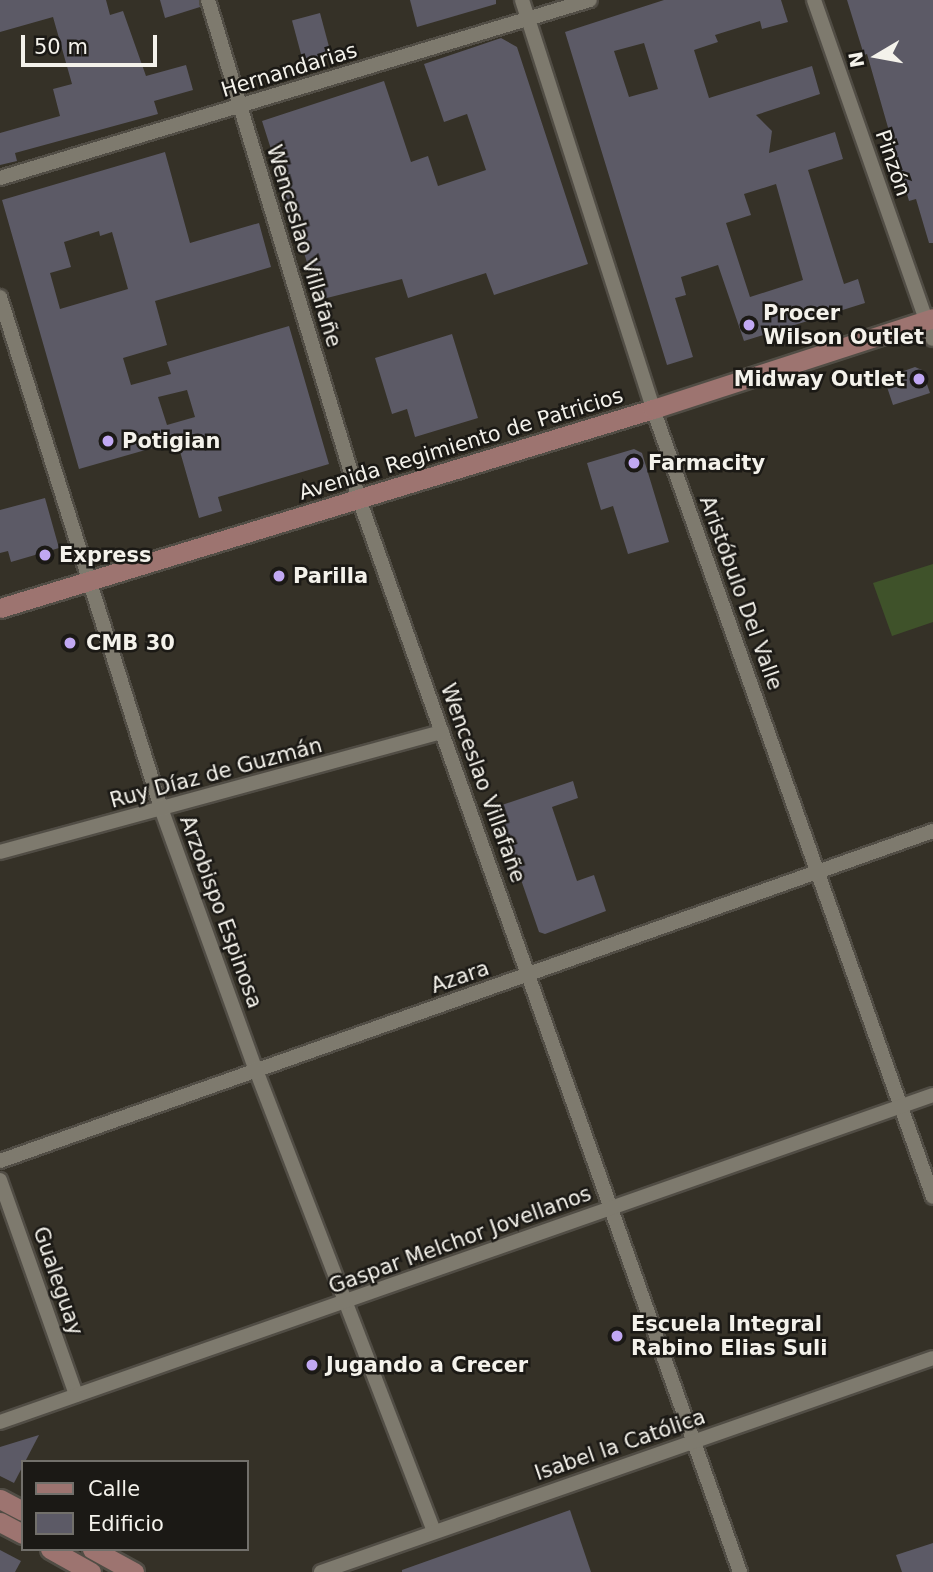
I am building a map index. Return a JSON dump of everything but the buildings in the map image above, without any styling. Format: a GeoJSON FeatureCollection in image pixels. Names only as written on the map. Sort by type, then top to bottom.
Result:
{"type":"FeatureCollection","features":[{"type":"Feature","properties":{"kind":"main road","name":"Avenida Regimiento de Patricios"},"geometry":{"type":"LineString","coordinates":[[0,607],[653,409],[930,319]]}},
{"type":"Feature","properties":{"kind":"main road"},"geometry":{"type":"LineString","coordinates":[[0,1499],[21,1510]]}},
{"type":"Feature","properties":{"kind":"main road"},"geometry":{"type":"LineString","coordinates":[[0,1522],[21,1533]]}},
{"type":"Feature","properties":{"kind":"main road"},"geometry":{"type":"LineString","coordinates":[[54,1551],[91,1572]]}},
{"type":"Feature","properties":{"kind":"main road"},"geometry":{"type":"LineString","coordinates":[[96,1551],[134,1572]]}},
{"type":"Feature","properties":{"kind":"street","name":"Wenceslao Villafañe"},"geometry":{"type":"LineString","coordinates":[[208,0],[359,499],[740,1572]]}},
{"type":"Feature","properties":{"kind":"street","name":"Aristóbulo Del Valle"},"geometry":{"type":"LineString","coordinates":[[522,0],[653,409],[933,1197]]}},
{"type":"Feature","properties":{"kind":"street","name":"Hernandarias"},"geometry":{"type":"LineString","coordinates":[[0,178],[590,0]]}},
{"type":"Feature","properties":{"kind":"street","name":"Pinzón"},"geometry":{"type":"LineString","coordinates":[[814,0],[930,319],[933,339]]}},
{"type":"Feature","properties":{"kind":"street","name":"Arzobispo Espinosa"},"geometry":{"type":"LineString","coordinates":[[0,296],[87,582],[162,811],[256,1070],[434,1531]]}},
{"type":"Feature","properties":{"kind":"street","name":"Ruy Díaz de Guzmán"},"geometry":{"type":"LineString","coordinates":[[0,852],[162,811],[442,732]]}},
{"type":"Feature","properties":{"kind":"street","name":"Azara"},"geometry":{"type":"LineString","coordinates":[[0,1161],[933,831]]}},
{"type":"Feature","properties":{"kind":"street","name":"Gaspar Melchor Jovellanos"},"geometry":{"type":"LineString","coordinates":[[0,1422],[346,1304],[933,1095]]}},
{"type":"Feature","properties":{"kind":"street","name":"Gualeguay"},"geometry":{"type":"LineString","coordinates":[[0,1180],[76,1395]]}},
{"type":"Feature","properties":{"kind":"street","name":"Isabel la Católica"},"geometry":{"type":"LineString","coordinates":[[321,1572],[933,1358]]}},
{"type":"Feature","properties":{"kind":"green space"},"geometry":{"type":"Polygon","coordinates":[[[933,564],[933,622],[892,636],[873,583],[933,564]]]}},
{"type":"Feature","properties":{"kind":"place","name":"Procer Wilson Outlet"},"geometry":{"type":"Point","coordinates":[749,325]}},
{"type":"Feature","properties":{"kind":"place","name":"Midway Outlet"},"geometry":{"type":"Point","coordinates":[919,379]}},
{"type":"Feature","properties":{"kind":"place","name":"Potigian"},"geometry":{"type":"Point","coordinates":[108,441]}},
{"type":"Feature","properties":{"kind":"place","name":"Farmacity"},"geometry":{"type":"Point","coordinates":[634,463]}},
{"type":"Feature","properties":{"kind":"place","name":"Express"},"geometry":{"type":"Point","coordinates":[45,555]}},
{"type":"Feature","properties":{"kind":"place","name":"Parilla"},"geometry":{"type":"Point","coordinates":[279,576]}},
{"type":"Feature","properties":{"kind":"place","name":"CMB 30"},"geometry":{"type":"Point","coordinates":[70,643]}},
{"type":"Feature","properties":{"kind":"place","name":"Escuela Integral Rabino Elias Suli"},"geometry":{"type":"Point","coordinates":[617,1336]}},
{"type":"Feature","properties":{"kind":"place","name":"Jugando a Crecer"},"geometry":{"type":"Point","coordinates":[312,1365]}}]}
